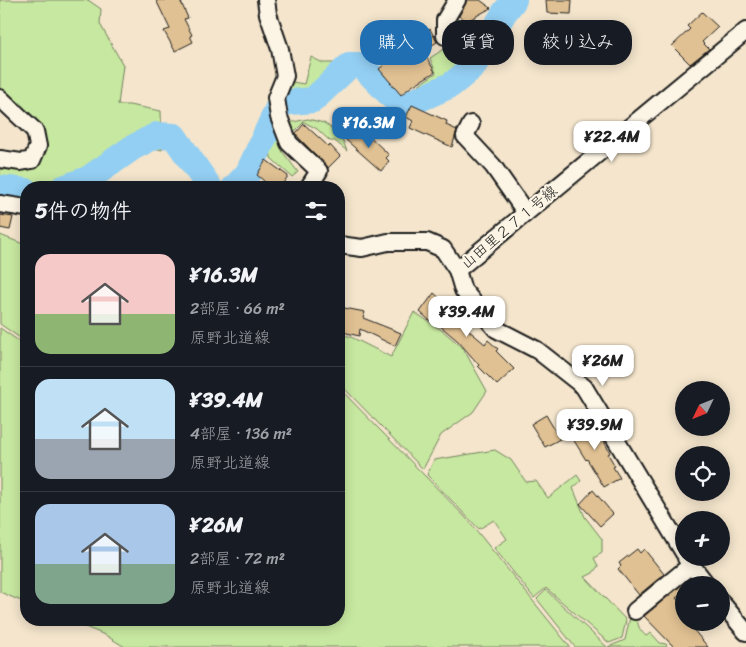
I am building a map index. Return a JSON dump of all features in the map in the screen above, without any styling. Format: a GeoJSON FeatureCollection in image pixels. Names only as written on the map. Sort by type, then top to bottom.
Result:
{"type":"FeatureCollection","features":[{"type":"Feature","properties":{"kind":"street"},"geometry":{"type":"LineString","coordinates":[[266,0],[268,14],[280,50],[284,76],[276,98],[280,117],[289,143],[319,171],[313,181]]}},
{"type":"Feature","properties":{"kind":"street"},"geometry":{"type":"LineString","coordinates":[[445,20],[457,0]]}},
{"type":"Feature","properties":{"kind":"street","name":"山田里２７１号線"},"geometry":{"type":"LineString","coordinates":[[457,270],[746,31]]}},
{"type":"Feature","properties":{"kind":"street"},"geometry":{"type":"LineString","coordinates":[[0,98],[35,131],[38,146],[32,160],[21,162],[0,159]]}},
{"type":"Feature","properties":{"kind":"street"},"geometry":{"type":"LineString","coordinates":[[472,124],[465,136],[493,166],[526,213]]}},
{"type":"Feature","properties":{"kind":"street"},"geometry":{"type":"LineString","coordinates":[[0,204],[20,207]]}},
{"type":"Feature","properties":{"kind":"street"},"geometry":{"type":"LineString","coordinates":[[345,246],[362,248],[388,242],[427,242],[443,249],[457,270],[463,290],[496,329],[537,350],[584,387],[675,539]]}},
{"type":"Feature","properties":{"kind":"street"},"geometry":{"type":"LineString","coordinates":[[635,611],[680,566]]}},
{"type":"Feature","properties":{"kind":"street"},"geometry":{"type":"LineString","coordinates":[[692,566],[700,576]]}},
{"type":"Feature","properties":{"kind":"street"},"geometry":{"type":"LineString","coordinates":[[730,610],[743,621]]}},
{"type":"Feature","properties":{"kind":"green space"},"geometry":{"type":"Polygon","coordinates":[[[0,0],[88,0],[101,9],[100,24],[123,65],[118,105],[129,105],[161,111],[162,150],[151,147],[104,181],[20,181],[20,202],[0,201],[0,163],[21,164],[41,144],[0,94],[0,0]]]}},
{"type":"Feature","properties":{"kind":"green space"},"geometry":{"type":"Polygon","coordinates":[[[452,15],[458,20],[451,20],[452,15]]]}},
{"type":"Feature","properties":{"kind":"green space"},"geometry":{"type":"Polygon","coordinates":[[[442,50],[442,65],[472,65],[464,72],[458,68],[449,75],[452,83],[430,93],[431,100],[422,103],[408,92],[436,73],[432,63],[432,57],[442,50]]]}},
{"type":"Feature","properties":{"kind":"green space"},"geometry":{"type":"Polygon","coordinates":[[[311,57],[323,63],[345,63],[347,72],[317,104],[299,107],[284,106],[281,90],[286,81],[304,84],[311,57]]]}},
{"type":"Feature","properties":{"kind":"green space"},"geometry":{"type":"Polygon","coordinates":[[[271,108],[286,145],[282,151],[298,172],[292,177],[271,158],[270,148],[255,177],[248,181],[241,181],[236,175],[271,108]]]}},
{"type":"Feature","properties":{"kind":"green space"},"geometry":{"type":"Polygon","coordinates":[[[308,119],[324,123],[340,134],[347,151],[335,141],[330,141],[317,129],[304,122],[290,136],[288,123],[308,119]]]}},
{"type":"Feature","properties":{"kind":"green space"},"geometry":{"type":"Polygon","coordinates":[[[0,235],[20,243],[20,338],[0,324],[0,235]]]}},
{"type":"Feature","properties":{"kind":"green space"},"geometry":{"type":"Polygon","coordinates":[[[414,312],[443,331],[463,348],[487,391],[473,412],[441,435],[423,469],[345,389],[345,336],[391,357],[414,312]]]}},
{"type":"Feature","properties":{"kind":"green space"},"geometry":{"type":"Polygon","coordinates":[[[0,328],[20,342],[20,600],[0,592],[0,328]]]}},
{"type":"Feature","properties":{"kind":"green space"},"geometry":{"type":"Polygon","coordinates":[[[345,394],[468,520],[570,647],[125,647],[105,635],[83,626],[345,626],[345,394]]]}},
{"type":"Feature","properties":{"kind":"green space"},"geometry":{"type":"Polygon","coordinates":[[[495,450],[511,460],[526,482],[536,481],[548,498],[577,475],[581,481],[573,488],[585,517],[602,539],[602,553],[594,558],[598,566],[593,573],[585,577],[626,620],[622,638],[609,643],[546,588],[534,598],[494,548],[507,539],[494,520],[479,529],[427,475],[434,460],[495,450]]]}},
{"type":"Feature","properties":{"kind":"green space"},"geometry":{"type":"Polygon","coordinates":[[[546,590],[607,647],[575,647],[537,599],[546,590]]]}},
{"type":"Feature","properties":{"kind":"green space"},"geometry":{"type":"Polygon","coordinates":[[[637,613],[638,626],[641,631],[646,636],[651,633],[660,643],[666,644],[667,647],[608,647],[625,640],[630,617],[637,613]]]}},
{"type":"Feature","properties":{"kind":"building"},"geometry":{"type":"Polygon","coordinates":[[[156,0],[180,0],[188,18],[184,19],[192,35],[190,36],[193,42],[175,51],[164,31],[170,29],[156,0]]]}},
{"type":"Feature","properties":{"kind":"building"},"geometry":{"type":"Polygon","coordinates":[[[467,0],[480,0],[491,8],[469,20],[459,16],[467,0]]]}},
{"type":"Feature","properties":{"kind":"building"},"geometry":{"type":"Polygon","coordinates":[[[546,0],[572,0],[571,14],[547,13],[546,0]]]}},
{"type":"Feature","properties":{"kind":"building"},"geometry":{"type":"Polygon","coordinates":[[[702,12],[718,27],[702,42],[709,49],[690,64],[672,46],[690,29],[687,26],[702,12]]]}},
{"type":"Feature","properties":{"kind":"building"},"geometry":{"type":"Polygon","coordinates":[[[432,33],[437,42],[432,45],[432,33]]]}},
{"type":"Feature","properties":{"kind":"building"},"geometry":{"type":"Polygon","coordinates":[[[384,65],[431,65],[435,72],[401,95],[379,69],[384,65]]]}},
{"type":"Feature","properties":{"kind":"building"},"geometry":{"type":"Polygon","coordinates":[[[412,105],[447,121],[446,125],[457,130],[452,147],[410,128],[413,121],[406,117],[412,105]]]}},
{"type":"Feature","properties":{"kind":"building"},"geometry":{"type":"Polygon","coordinates":[[[304,124],[329,147],[330,145],[340,156],[328,168],[298,137],[296,133],[304,124]]]}},
{"type":"Feature","properties":{"kind":"building"},"geometry":{"type":"Polygon","coordinates":[[[358,128],[364,131],[389,155],[386,158],[389,161],[381,171],[346,140],[358,128]]]}},
{"type":"Feature","properties":{"kind":"building"},"geometry":{"type":"Polygon","coordinates":[[[266,160],[288,176],[285,181],[264,181],[257,175],[266,160]]]}},
{"type":"Feature","properties":{"kind":"building"},"geometry":{"type":"Polygon","coordinates":[[[0,215],[13,217],[10,230],[0,228],[0,215]]]}},
{"type":"Feature","properties":{"kind":"building"},"geometry":{"type":"Polygon","coordinates":[[[434,293],[445,303],[447,301],[473,321],[467,329],[485,344],[488,340],[514,369],[497,385],[478,366],[458,341],[432,319],[430,321],[420,312],[434,293]]]}},
{"type":"Feature","properties":{"kind":"building"},"geometry":{"type":"Polygon","coordinates":[[[345,308],[365,312],[363,318],[401,333],[395,346],[360,329],[359,336],[345,332],[345,308]]]}},
{"type":"Feature","properties":{"kind":"building"},"geometry":{"type":"Polygon","coordinates":[[[546,415],[560,439],[545,447],[531,424],[546,415]]]}},
{"type":"Feature","properties":{"kind":"building"},"geometry":{"type":"Polygon","coordinates":[[[589,415],[610,453],[608,454],[615,466],[613,467],[620,478],[604,487],[573,439],[579,421],[589,415]]]}},
{"type":"Feature","properties":{"kind":"building"},"geometry":{"type":"Polygon","coordinates":[[[593,490],[613,514],[600,526],[580,504],[593,490]]]}},
{"type":"Feature","properties":{"kind":"building"},"geometry":{"type":"Polygon","coordinates":[[[637,549],[640,553],[644,549],[664,574],[639,595],[618,569],[621,566],[619,563],[637,549]]]}},
{"type":"Feature","properties":{"kind":"building"},"geometry":{"type":"Polygon","coordinates":[[[675,591],[675,631],[695,631],[708,647],[674,647],[644,616],[675,591]]]}},
{"type":"Feature","properties":{"kind":"waterway"},"geometry":{"type":"LineString","coordinates":[[241,181],[248,173],[280,103],[313,100],[349,66],[360,65],[396,101],[406,105],[451,85],[473,67],[504,13],[514,0]]}},
{"type":"Feature","properties":{"kind":"waterway"},"geometry":{"type":"LineString","coordinates":[[82,181],[132,148],[157,135],[174,136],[205,181]]}},
{"type":"Feature","properties":{"kind":"waterway"},"geometry":{"type":"LineString","coordinates":[[0,188],[20,190]]}}]}
